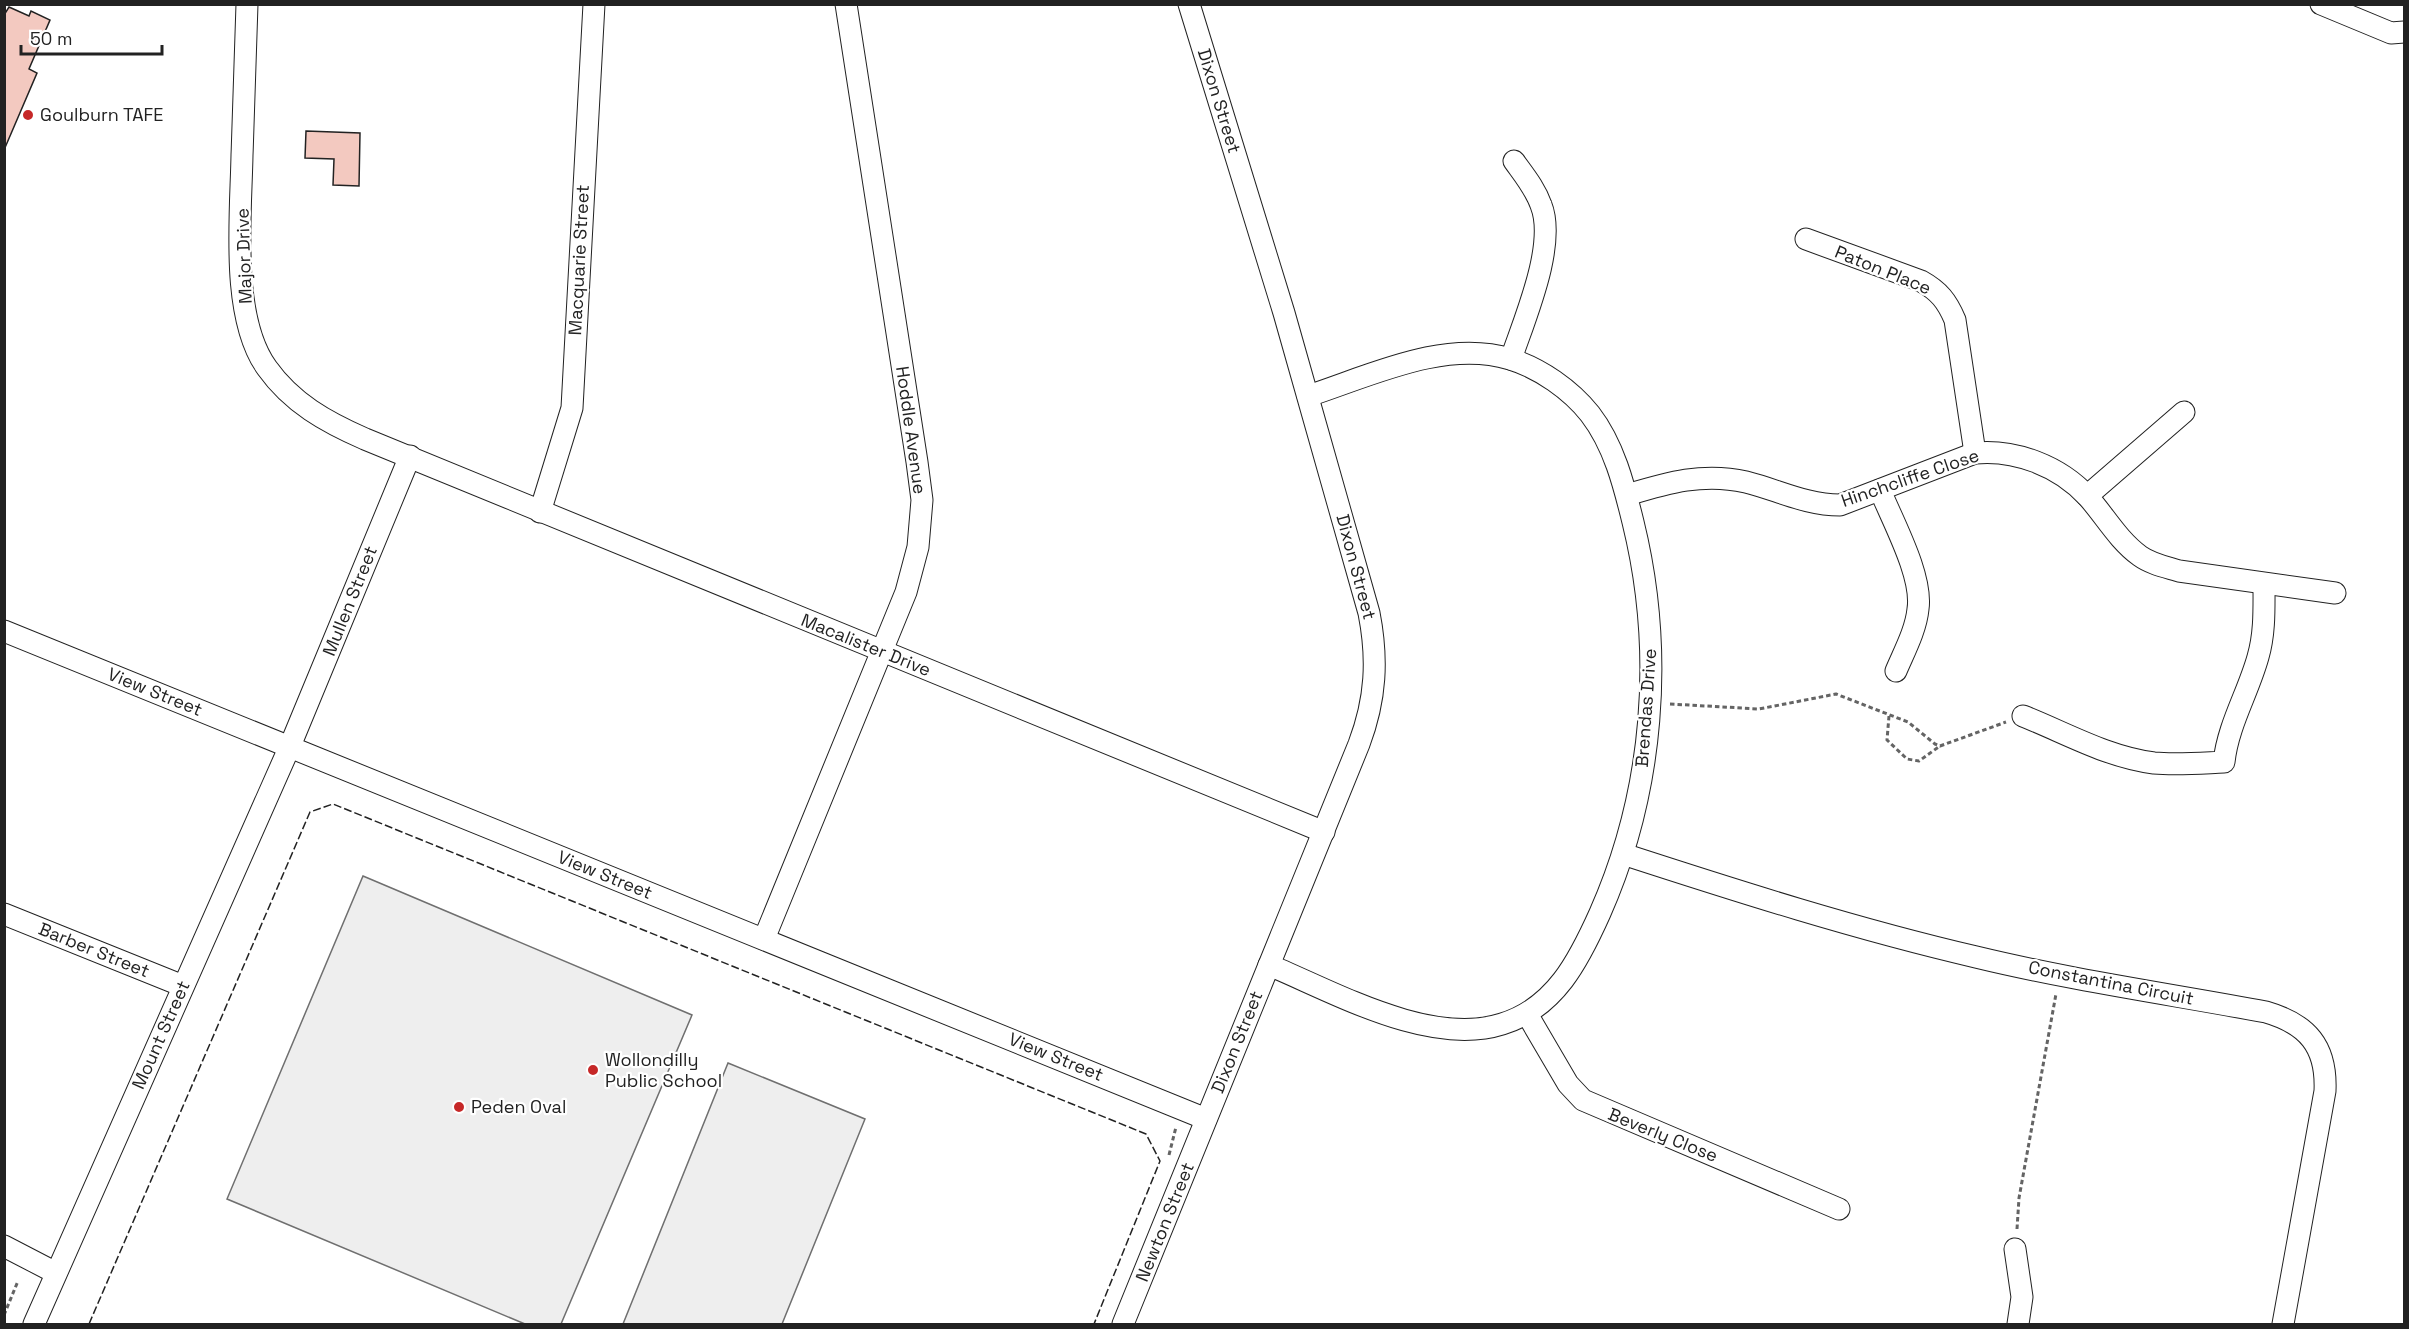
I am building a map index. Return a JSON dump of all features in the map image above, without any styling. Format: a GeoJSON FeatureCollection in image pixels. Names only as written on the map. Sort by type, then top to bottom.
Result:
{"type":"FeatureCollection","features":[{"type":"Feature","properties":{"kind":"street","name":"Major Drive"},"geometry":{"type":"LineString","coordinates":[[247,4],[240,241],[241,286],[249,327],[266,367],[295,400],[329,423],[410,456]]}},
{"type":"Feature","properties":{"kind":"street","name":"Macquarie Street"},"geometry":{"type":"LineString","coordinates":[[540,512],[572,408],[594,4]]}},
{"type":"Feature","properties":{"kind":"street","name":"Hoddle Avenue"},"geometry":{"type":"LineString","coordinates":[[764,939],[906,592],[915,558],[922,500],[846,4]]}},
{"type":"Feature","properties":{"kind":"street","name":"Dixon Street"},"geometry":{"type":"LineString","coordinates":[[1189,4],[1308,396],[1369,613],[1376,661],[1372,707],[1366,725],[1206,1119]]}},
{"type":"Feature","properties":{"kind":"street"},"geometry":{"type":"LineString","coordinates":[[2321,4],[2391,33],[2404,32]]}},
{"type":"Feature","properties":{"kind":"street"},"geometry":{"type":"LineString","coordinates":[[1511,359],[1541,264],[1545,235],[1542,207],[1531,184],[1514,161]]}},
{"type":"Feature","properties":{"kind":"street","name":"Paton Place"},"geometry":{"type":"LineString","coordinates":[[1806,239],[1921,281],[1936,290],[1947,301],[1955,320],[1975,453]]}},
{"type":"Feature","properties":{"kind":"street","name":"Brendas Drive"},"geometry":{"type":"LineString","coordinates":[[1269,965],[1403,1020],[1451,1029],[1474,1029],[1501,1025],[1527,1014],[1552,995],[1573,969],[1604,903],[1623,854],[1640,781],[1650,703],[1652,648],[1648,601],[1640,549],[1627,495],[1607,443],[1590,414],[1568,391],[1540,372],[1511,359],[1462,353],[1434,356],[1308,396]]}},
{"type":"Feature","properties":{"kind":"street"},"geometry":{"type":"LineString","coordinates":[[2087,496],[2184,412]]}},
{"type":"Feature","properties":{"kind":"street","name":"Hinchcliffe Close"},"geometry":{"type":"LineString","coordinates":[[1627,495],[1678,480],[1713,477],[1746,482],[1821,505],[1840,505],[1975,453],[1994,451],[2013,454],[2067,478],[2087,496],[2125,543],[2141,557],[2179,571],[2335,593]]}},
{"type":"Feature","properties":{"kind":"street","name":"Macalister Drive"},"geometry":{"type":"LineString","coordinates":[[410,456],[540,512],[1324,832]]}},
{"type":"Feature","properties":{"kind":"street","name":"Mullen Street"},"geometry":{"type":"LineString","coordinates":[[290,746],[410,456]]}},
{"type":"Feature","properties":{"kind":"street"},"geometry":{"type":"LineString","coordinates":[[1880,490],[1906,555],[1919,597],[1918,611],[1896,671]]}},
{"type":"Feature","properties":{"kind":"street"},"geometry":{"type":"LineString","coordinates":[[2023,716],[2071,739],[2128,758],[2172,764],[2224,762],[2231,725],[2258,657],[2262,636],[2264,584]]}},
{"type":"Feature","properties":{"kind":"street","name":"View Street"},"geometry":{"type":"LineString","coordinates":[[4,630],[1206,1119]]}},
{"type":"Feature","properties":{"kind":"street","name":"Mount Street"},"geometry":{"type":"LineString","coordinates":[[34,1324],[290,746]]}},
{"type":"Feature","properties":{"kind":"street","name":"Constantina Circuit"},"geometry":{"type":"LineString","coordinates":[[1623,854],[1870,931],[2060,974],[2266,1012],[2291,1021],[2302,1029],[2319,1050],[2326,1074],[2325,1091],[2283,1324]]}},
{"type":"Feature","properties":{"kind":"street","name":"Barber Street"},"geometry":{"type":"LineString","coordinates":[[4,914],[183,986]]}},
{"type":"Feature","properties":{"kind":"street","name":"Beverly Close"},"geometry":{"type":"LineString","coordinates":[[1527,1014],[1568,1084],[1583,1100],[1601,1110],[1839,1209]]}},
{"type":"Feature","properties":{"kind":"street","name":"Newton Street"},"geometry":{"type":"LineString","coordinates":[[1123,1324],[1206,1119]]}},
{"type":"Feature","properties":{"kind":"street"},"geometry":{"type":"LineString","coordinates":[[4,1246],[56,1273]]}},
{"type":"Feature","properties":{"kind":"street"},"geometry":{"type":"LineString","coordinates":[[2015,1249],[2022,1297],[2018,1324]]}},
{"type":"Feature","properties":{"kind":"path"},"geometry":{"type":"LineString","coordinates":[[1650,703],[1759,709],[1836,694],[1908,722],[1940,746]]}},
{"type":"Feature","properties":{"kind":"path"},"geometry":{"type":"LineString","coordinates":[[1889,716],[1887,740],[1906,759],[1919,761],[1940,746],[2023,716]]}},
{"type":"Feature","properties":{"kind":"path"},"geometry":{"type":"LineString","coordinates":[[2015,1249],[2019,1198],[2060,974]]}},
{"type":"Feature","properties":{"kind":"path"},"geometry":{"type":"LineString","coordinates":[[4,1315],[18,1281]]}},
{"type":"Feature","properties":{"kind":"shaded area","name":"Peden Oval"},"geometry":{"type":"Polygon","coordinates":[[[363,876],[692,1015],[561,1324],[525,1324],[227,1199],[363,876]]]}},
{"type":"Feature","properties":{"kind":"shaded area"},"geometry":{"type":"Polygon","coordinates":[[[728,1063],[865,1119],[782,1324],[623,1324],[728,1063]]]}},
{"type":"Feature","properties":{"kind":"building"},"geometry":{"type":"Polygon","coordinates":[[[9,7],[29,16],[31,11],[50,20],[29,69],[37,73],[4,150],[4,15],[9,7]]]}},
{"type":"Feature","properties":{"kind":"building"},"geometry":{"type":"Polygon","coordinates":[[[306,131],[360,133],[359,186],[333,185],[334,159],[305,158],[306,131]]]}},
{"type":"Feature","properties":{"kind":"fence"},"geometry":{"type":"LineString","coordinates":[[89,1324],[310,812],[333,804],[1146,1134],[1160,1161],[1094,1324]]}},
{"type":"Feature","properties":{"kind":"place","name":"Goulburn TAFE"},"geometry":{"type":"Point","coordinates":[28,115]}},
{"type":"Feature","properties":{"kind":"place","name":"Wollondilly Public School"},"geometry":{"type":"Point","coordinates":[593,1070]}},
{"type":"Feature","properties":{"kind":"place","name":"Peden Oval"},"geometry":{"type":"Point","coordinates":[459,1107]}}]}
